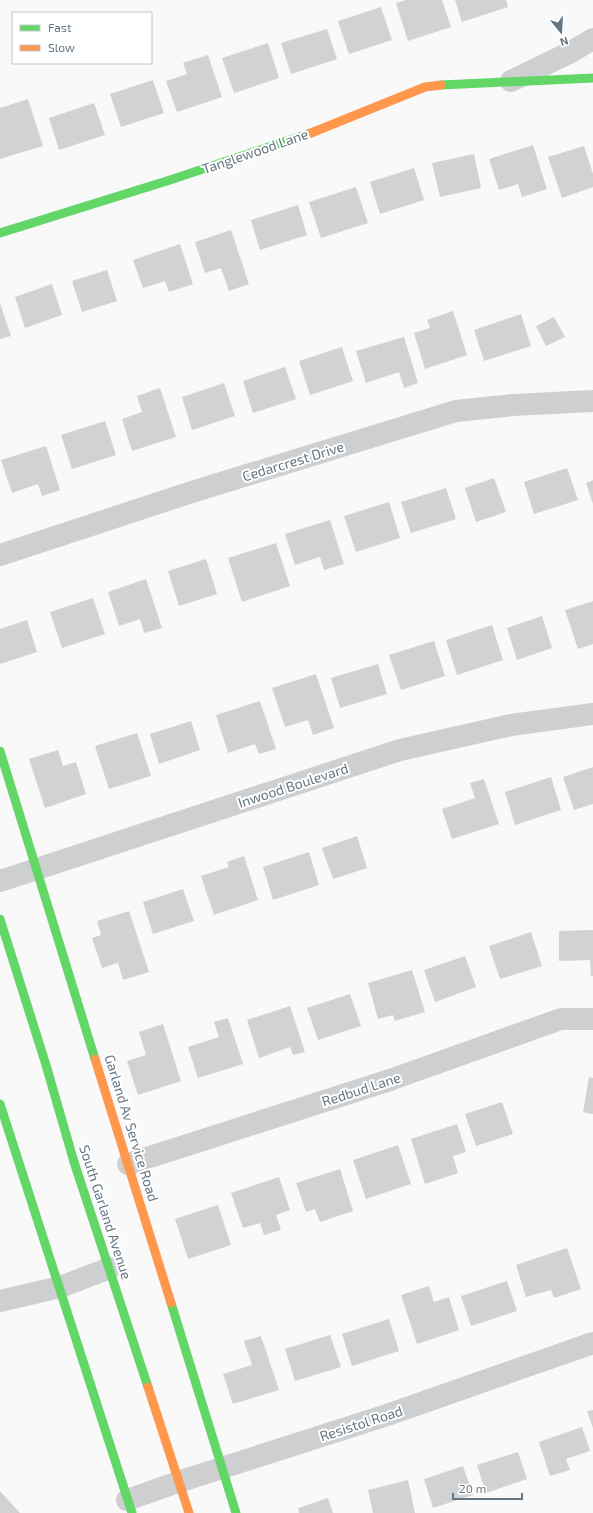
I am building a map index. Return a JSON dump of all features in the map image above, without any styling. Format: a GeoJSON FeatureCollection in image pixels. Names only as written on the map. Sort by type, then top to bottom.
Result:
{"type":"FeatureCollection","features":[{"type":"Feature","properties":{"kind":"street","name":"Tanglewood Lane"},"geometry":{"type":"LineString","coordinates":[[512,81],[571,52],[593,39]]}},
{"type":"Feature","properties":{"kind":"street","name":"Tanglewood Lane"},"geometry":{"type":"LineString","coordinates":[[0,233],[170,180],[320,129],[425,87],[448,84],[593,78]]}},
{"type":"Feature","properties":{"kind":"street","name":"Cedarcrest Drive"},"geometry":{"type":"LineString","coordinates":[[0,555],[195,491],[456,410],[513,405],[593,401]]}},
{"type":"Feature","properties":{"kind":"street","name":"Inwood Boulevard"},"geometry":{"type":"LineString","coordinates":[[0,881],[400,750],[511,726],[593,714]]}},
{"type":"Feature","properties":{"kind":"street","name":"Garland Av Service Road"},"geometry":{"type":"LineString","coordinates":[[0,752],[236,1513]]}},
{"type":"Feature","properties":{"kind":"street","name":"South Garland Avenue"},"geometry":{"type":"LineString","coordinates":[[2,930],[46,1065],[74,1162],[110,1268],[189,1513]]}},
{"type":"Feature","properties":{"kind":"street","name":"Redbud Lane"},"geometry":{"type":"LineString","coordinates":[[128,1164],[390,1080],[561,1019],[593,1019]]}},
{"type":"Feature","properties":{"kind":"street"},"geometry":{"type":"LineString","coordinates":[[0,1104],[130,1506]]}},
{"type":"Feature","properties":{"kind":"street"},"geometry":{"type":"LineString","coordinates":[[0,1301],[60,1287],[110,1268]]}},
{"type":"Feature","properties":{"kind":"street","name":"Resistol Road"},"geometry":{"type":"LineString","coordinates":[[130,1506],[178,1482],[387,1415],[593,1343]]}},
{"type":"Feature","properties":{"kind":"building"},"geometry":{"type":"Polygon","coordinates":[[[406,0],[442,0],[451,27],[408,41],[396,3],[406,0]]]}},
{"type":"Feature","properties":{"kind":"building"},"geometry":{"type":"Polygon","coordinates":[[[455,0],[506,0],[508,7],[462,22],[455,0]]]}},
{"type":"Feature","properties":{"kind":"building"},"geometry":{"type":"Polygon","coordinates":[[[381,7],[392,40],[349,54],[338,21],[381,7]]]}},
{"type":"Feature","properties":{"kind":"building"},"geometry":{"type":"Polygon","coordinates":[[[327,29],[337,59],[291,74],[281,43],[327,29]]]}},
{"type":"Feature","properties":{"kind":"building"},"geometry":{"type":"Polygon","coordinates":[[[268,43],[279,78],[234,93],[222,58],[268,43]]]}},
{"type":"Feature","properties":{"kind":"building"},"geometry":{"type":"Polygon","coordinates":[[[208,55],[222,97],[177,112],[166,81],[187,74],[183,63],[208,55]]]}},
{"type":"Feature","properties":{"kind":"building"},"geometry":{"type":"Polygon","coordinates":[[[153,80],[164,113],[121,127],[110,94],[153,80]]]}},
{"type":"Feature","properties":{"kind":"building"},"geometry":{"type":"Polygon","coordinates":[[[28,99],[43,146],[0,159],[0,108],[28,99]]]}},
{"type":"Feature","properties":{"kind":"building"},"geometry":{"type":"Polygon","coordinates":[[[94,103],[105,135],[59,150],[49,118],[94,103]]]}},
{"type":"Feature","properties":{"kind":"building"},"geometry":{"type":"Polygon","coordinates":[[[533,145],[547,189],[522,197],[518,184],[499,190],[489,159],[533,145]]]}},
{"type":"Feature","properties":{"kind":"building"},"geometry":{"type":"Polygon","coordinates":[[[584,146],[593,174],[593,187],[562,198],[548,157],[584,146]]]}},
{"type":"Feature","properties":{"kind":"building"},"geometry":{"type":"Polygon","coordinates":[[[474,154],[481,188],[440,197],[432,163],[474,154]]]}},
{"type":"Feature","properties":{"kind":"building"},"geometry":{"type":"Polygon","coordinates":[[[414,168],[424,200],[380,214],[370,182],[414,168]]]}},
{"type":"Feature","properties":{"kind":"building"},"geometry":{"type":"Polygon","coordinates":[[[356,187],[368,223],[321,238],[309,202],[356,187]]]}},
{"type":"Feature","properties":{"kind":"building"},"geometry":{"type":"Polygon","coordinates":[[[298,205],[307,235],[260,250],[251,220],[298,205]]]}},
{"type":"Feature","properties":{"kind":"building"},"geometry":{"type":"Polygon","coordinates":[[[231,230],[249,284],[229,291],[221,268],[205,273],[195,242],[231,230]]]}},
{"type":"Feature","properties":{"kind":"building"},"geometry":{"type":"Polygon","coordinates":[[[180,244],[193,284],[169,292],[165,281],[143,288],[133,260],[180,244]]]}},
{"type":"Feature","properties":{"kind":"building"},"geometry":{"type":"Polygon","coordinates":[[[107,270],[117,301],[82,312],[72,281],[107,270]]]}},
{"type":"Feature","properties":{"kind":"building"},"geometry":{"type":"Polygon","coordinates":[[[52,284],[62,315],[25,328],[15,297],[52,284]]]}},
{"type":"Feature","properties":{"kind":"building"},"geometry":{"type":"Polygon","coordinates":[[[0,303],[11,336],[0,339],[0,303]]]}},
{"type":"Feature","properties":{"kind":"building"},"geometry":{"type":"Polygon","coordinates":[[[453,311],[467,355],[425,369],[414,333],[430,328],[427,320],[453,311]]]}},
{"type":"Feature","properties":{"kind":"building"},"geometry":{"type":"Polygon","coordinates":[[[521,314],[531,346],[484,361],[474,330],[521,314]]]}},
{"type":"Feature","properties":{"kind":"building"},"geometry":{"type":"Polygon","coordinates":[[[554,317],[565,337],[546,346],[536,326],[554,317]]]}},
{"type":"Feature","properties":{"kind":"building"},"geometry":{"type":"Polygon","coordinates":[[[404,337],[418,383],[404,388],[399,372],[366,383],[356,351],[404,337]]]}},
{"type":"Feature","properties":{"kind":"building"},"geometry":{"type":"Polygon","coordinates":[[[342,347],[353,381],[310,395],[299,361],[342,347]]]}},
{"type":"Feature","properties":{"kind":"building"},"geometry":{"type":"Polygon","coordinates":[[[285,367],[296,399],[253,413],[243,381],[285,367]]]}},
{"type":"Feature","properties":{"kind":"building"},"geometry":{"type":"Polygon","coordinates":[[[224,383],[235,416],[192,430],[182,397],[224,383]]]}},
{"type":"Feature","properties":{"kind":"building"},"geometry":{"type":"Polygon","coordinates":[[[160,388],[176,437],[132,451],[122,419],[142,412],[137,396],[160,388]]]}},
{"type":"Feature","properties":{"kind":"building"},"geometry":{"type":"Polygon","coordinates":[[[105,421],[116,455],[72,469],[61,435],[105,421]]]}},
{"type":"Feature","properties":{"kind":"building"},"geometry":{"type":"Polygon","coordinates":[[[46,446],[60,490],[42,496],[38,484],[12,493],[1,460],[46,446]]]}},
{"type":"Feature","properties":{"kind":"building"},"geometry":{"type":"Polygon","coordinates":[[[567,468],[578,500],[534,514],[524,482],[567,468]]]}},
{"type":"Feature","properties":{"kind":"building"},"geometry":{"type":"Polygon","coordinates":[[[494,478],[506,512],[476,522],[465,488],[494,478]]]}},
{"type":"Feature","properties":{"kind":"building"},"geometry":{"type":"Polygon","coordinates":[[[593,480],[593,504],[586,483],[593,480]]]}},
{"type":"Feature","properties":{"kind":"building"},"geometry":{"type":"Polygon","coordinates":[[[446,488],[456,519],[411,533],[401,502],[446,488]]]}},
{"type":"Feature","properties":{"kind":"building"},"geometry":{"type":"Polygon","coordinates":[[[389,502],[400,538],[356,552],[344,516],[389,502]]]}},
{"type":"Feature","properties":{"kind":"building"},"geometry":{"type":"Polygon","coordinates":[[[330,520],[344,564],[324,570],[320,557],[295,565],[285,534],[330,520]]]}},
{"type":"Feature","properties":{"kind":"building"},"geometry":{"type":"Polygon","coordinates":[[[276,543],[290,586],[242,602],[228,558],[276,543]]]}},
{"type":"Feature","properties":{"kind":"building"},"geometry":{"type":"Polygon","coordinates":[[[206,559],[217,594],[179,606],[168,571],[206,559]]]}},
{"type":"Feature","properties":{"kind":"building"},"geometry":{"type":"Polygon","coordinates":[[[146,579],[162,628],[144,633],[140,619],[119,626],[108,592],[146,579]]]}},
{"type":"Feature","properties":{"kind":"building"},"geometry":{"type":"Polygon","coordinates":[[[93,598],[105,634],[62,648],[50,612],[93,598]]]}},
{"type":"Feature","properties":{"kind":"building"},"geometry":{"type":"Polygon","coordinates":[[[593,601],[593,644],[578,649],[565,610],[593,601]]]}},
{"type":"Feature","properties":{"kind":"building"},"geometry":{"type":"Polygon","coordinates":[[[542,616],[552,648],[517,660],[507,628],[542,616]]]}},
{"type":"Feature","properties":{"kind":"building"},"geometry":{"type":"Polygon","coordinates":[[[27,620],[37,652],[0,664],[0,629],[27,620]]]}},
{"type":"Feature","properties":{"kind":"building"},"geometry":{"type":"Polygon","coordinates":[[[492,625],[503,660],[457,675],[446,640],[492,625]]]}},
{"type":"Feature","properties":{"kind":"building"},"geometry":{"type":"Polygon","coordinates":[[[434,641],[445,676],[401,690],[389,655],[434,641]]]}},
{"type":"Feature","properties":{"kind":"building"},"geometry":{"type":"Polygon","coordinates":[[[378,664],[387,694],[340,708],[331,678],[378,664]]]}},
{"type":"Feature","properties":{"kind":"building"},"geometry":{"type":"Polygon","coordinates":[[[316,674],[334,728],[313,735],[308,720],[285,727],[272,688],[316,674]]]}},
{"type":"Feature","properties":{"kind":"building"},"geometry":{"type":"Polygon","coordinates":[[[260,701],[276,749],[259,754],[255,744],[228,753],[216,715],[260,701]]]}},
{"type":"Feature","properties":{"kind":"building"},"geometry":{"type":"Polygon","coordinates":[[[191,721],[200,750],[159,764],[150,734],[191,721]]]}},
{"type":"Feature","properties":{"kind":"building"},"geometry":{"type":"Polygon","coordinates":[[[137,733],[151,776],[109,789],[95,746],[137,733]]]}},
{"type":"Feature","properties":{"kind":"building"},"geometry":{"type":"Polygon","coordinates":[[[58,750],[63,766],[76,762],[86,794],[45,808],[29,759],[58,750]]]}},
{"type":"Feature","properties":{"kind":"building"},"geometry":{"type":"Polygon","coordinates":[[[593,767],[593,804],[574,810],[563,777],[593,767]]]}},
{"type":"Feature","properties":{"kind":"building"},"geometry":{"type":"Polygon","coordinates":[[[551,777],[561,810],[515,825],[505,792],[551,777]]]}},
{"type":"Feature","properties":{"kind":"building"},"geometry":{"type":"Polygon","coordinates":[[[484,779],[499,824],[452,839],[442,809],[475,798],[470,783],[484,779]]]}},
{"type":"Feature","properties":{"kind":"building"},"geometry":{"type":"Polygon","coordinates":[[[357,836],[367,868],[333,879],[322,848],[357,836]]]}},
{"type":"Feature","properties":{"kind":"building"},"geometry":{"type":"Polygon","coordinates":[[[309,852],[319,885],[273,900],[263,867],[309,852]]]}},
{"type":"Feature","properties":{"kind":"building"},"geometry":{"type":"Polygon","coordinates":[[[244,856],[258,900],[214,915],[201,876],[229,867],[227,862],[244,856]]]}},
{"type":"Feature","properties":{"kind":"building"},"geometry":{"type":"Polygon","coordinates":[[[183,889],[194,921],[153,934],[143,902],[183,889]]]}},
{"type":"Feature","properties":{"kind":"building"},"geometry":{"type":"Polygon","coordinates":[[[129,911],[149,972],[123,980],[118,963],[102,968],[92,938],[101,935],[97,921],[129,911]]]}},
{"type":"Feature","properties":{"kind":"building"},"geometry":{"type":"Polygon","coordinates":[[[593,930],[593,976],[591,976],[590,960],[559,961],[559,931],[593,930]]]}},
{"type":"Feature","properties":{"kind":"building"},"geometry":{"type":"Polygon","coordinates":[[[531,932],[542,966],[500,979],[489,946],[531,932]]]}},
{"type":"Feature","properties":{"kind":"building"},"geometry":{"type":"Polygon","coordinates":[[[465,956],[476,987],[435,1002],[424,970],[465,956]]]}},
{"type":"Feature","properties":{"kind":"building"},"geometry":{"type":"Polygon","coordinates":[[[412,970],[425,1012],[395,1021],[393,1015],[378,1019],[368,983],[412,970]]]}},
{"type":"Feature","properties":{"kind":"building"},"geometry":{"type":"Polygon","coordinates":[[[350,994],[361,1026],[318,1040],[307,1008],[350,994]]]}},
{"type":"Feature","properties":{"kind":"building"},"geometry":{"type":"Polygon","coordinates":[[[290,1006],[305,1052],[293,1055],[290,1047],[259,1058],[247,1020],[290,1006]]]}},
{"type":"Feature","properties":{"kind":"building"},"geometry":{"type":"Polygon","coordinates":[[[228,1018],[243,1064],[198,1078],[188,1047],[219,1037],[214,1022],[228,1018]]]}},
{"type":"Feature","properties":{"kind":"building"},"geometry":{"type":"Polygon","coordinates":[[[163,1024],[181,1081],[138,1095],[127,1061],[146,1055],[139,1032],[163,1024]]]}},
{"type":"Feature","properties":{"kind":"building"},"geometry":{"type":"Polygon","coordinates":[[[589,1077],[593,1078],[593,1114],[583,1112],[589,1077]]]}},
{"type":"Feature","properties":{"kind":"building"},"geometry":{"type":"Polygon","coordinates":[[[502,1102],[513,1134],[476,1146],[465,1114],[502,1102]]]}},
{"type":"Feature","properties":{"kind":"building"},"geometry":{"type":"Polygon","coordinates":[[[457,1124],[466,1152],[453,1156],[458,1173],[425,1184],[411,1139],[457,1124]]]}},
{"type":"Feature","properties":{"kind":"building"},"geometry":{"type":"Polygon","coordinates":[[[398,1145],[411,1184],[366,1199],[353,1160],[398,1145]]]}},
{"type":"Feature","properties":{"kind":"building"},"geometry":{"type":"Polygon","coordinates":[[[340,1169],[353,1211],[320,1222],[315,1209],[306,1212],[296,1183],[340,1169]]]}},
{"type":"Feature","properties":{"kind":"building"},"geometry":{"type":"Polygon","coordinates":[[[279,1177],[290,1210],[276,1215],[281,1230],[264,1235],[260,1223],[243,1228],[231,1193],[279,1177]]]}},
{"type":"Feature","properties":{"kind":"building"},"geometry":{"type":"Polygon","coordinates":[[[218,1205],[231,1245],[188,1259],[175,1219],[218,1205]]]}},
{"type":"Feature","properties":{"kind":"building"},"geometry":{"type":"Polygon","coordinates":[[[567,1248],[581,1289],[554,1298],[551,1290],[526,1297],[516,1265],[567,1248]]]}},
{"type":"Feature","properties":{"kind":"building"},"geometry":{"type":"Polygon","coordinates":[[[507,1281],[517,1311],[471,1326],[461,1296],[507,1281]]]}},
{"type":"Feature","properties":{"kind":"building"},"geometry":{"type":"Polygon","coordinates":[[[429,1286],[434,1302],[449,1297],[459,1330],[417,1344],[401,1295],[429,1286]]]}},
{"type":"Feature","properties":{"kind":"building"},"geometry":{"type":"Polygon","coordinates":[[[389,1319],[399,1351],[352,1366],[342,1334],[389,1319]]]}},
{"type":"Feature","properties":{"kind":"building"},"geometry":{"type":"Polygon","coordinates":[[[330,1335],[341,1367],[295,1381],[285,1349],[330,1335]]]}},
{"type":"Feature","properties":{"kind":"building"},"geometry":{"type":"Polygon","coordinates":[[[261,1336],[279,1390],[233,1404],[223,1374],[252,1365],[244,1341],[261,1336]]]}},
{"type":"Feature","properties":{"kind":"building"},"geometry":{"type":"Polygon","coordinates":[[[593,1410],[593,1428],[587,1411],[593,1410]]]}},
{"type":"Feature","properties":{"kind":"building"},"geometry":{"type":"Polygon","coordinates":[[[582,1427],[590,1451],[566,1459],[570,1470],[550,1476],[539,1442],[582,1427]]]}},
{"type":"Feature","properties":{"kind":"building"},"geometry":{"type":"Polygon","coordinates":[[[518,1452],[527,1479],[486,1493],[477,1465],[518,1452]]]}},
{"type":"Feature","properties":{"kind":"building"},"geometry":{"type":"Polygon","coordinates":[[[463,1466],[473,1495],[433,1508],[424,1479],[463,1466]]]}},
{"type":"Feature","properties":{"kind":"building"},"geometry":{"type":"Polygon","coordinates":[[[408,1480],[415,1513],[373,1513],[368,1490],[408,1480]]]}},
{"type":"Feature","properties":{"kind":"building"},"geometry":{"type":"Polygon","coordinates":[[[0,1491],[20,1513],[0,1513],[0,1491]]]}},
{"type":"Feature","properties":{"kind":"building"},"geometry":{"type":"Polygon","coordinates":[[[328,1498],[333,1513],[299,1513],[298,1508],[328,1498]]]}},
{"type":"Feature","properties":{"kind":"traffic: fast"},"geometry":{"type":"LineString","coordinates":[[441,85],[593,78]]}},
{"type":"Feature","properties":{"kind":"traffic: fast"},"geometry":{"type":"LineString","coordinates":[[0,233],[170,180],[311,133]]}},
{"type":"Feature","properties":{"kind":"traffic: fast"},"geometry":{"type":"LineString","coordinates":[[0,751],[95,1059]]}},
{"type":"Feature","properties":{"kind":"traffic: fast"},"geometry":{"type":"LineString","coordinates":[[0,919],[46,1065],[74,1162],[148,1387]]}},
{"type":"Feature","properties":{"kind":"traffic: fast"},"geometry":{"type":"LineString","coordinates":[[0,1104],[132,1513]]}},
{"type":"Feature","properties":{"kind":"traffic: fast"},"geometry":{"type":"LineString","coordinates":[[171,1303],[236,1513]]}},
{"type":"Feature","properties":{"kind":"traffic: slow"},"geometry":{"type":"LineString","coordinates":[[311,133],[425,87],[441,85]]}},
{"type":"Feature","properties":{"kind":"traffic: slow"},"geometry":{"type":"LineString","coordinates":[[95,1059],[171,1303]]}},
{"type":"Feature","properties":{"kind":"traffic: slow"},"geometry":{"type":"LineString","coordinates":[[148,1387],[189,1513]]}}]}
